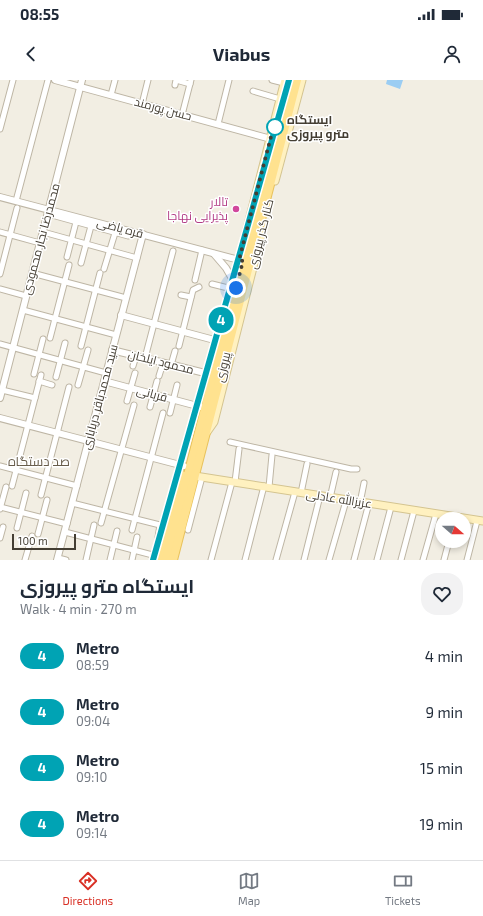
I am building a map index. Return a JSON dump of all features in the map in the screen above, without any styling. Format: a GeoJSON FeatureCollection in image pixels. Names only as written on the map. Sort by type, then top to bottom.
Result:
{"type":"FeatureCollection","features":[{"type":"Feature","properties":{"kind":"main road","name":"پیروزی"},"geometry":{"type":"LineString","coordinates":[[192,473],[206,434],[244,261],[267,195],[297,80]]}},
{"type":"Feature","properties":{"kind":"main road","name":"کنار گذر پیروزی"},"geometry":{"type":"LineString","coordinates":[[206,434],[214,422],[302,80]]}},
{"type":"Feature","properties":{"kind":"main road"},"geometry":{"type":"LineString","coordinates":[[273,139],[280,99],[287,82]]}},
{"type":"Feature","properties":{"kind":"main road","name":"پیروزی"},"geometry":{"type":"LineString","coordinates":[[173,560],[182,510],[287,82]]}},
{"type":"Feature","properties":{"kind":"main road"},"geometry":{"type":"LineString","coordinates":[[267,195],[268,209]]}},
{"type":"Feature","properties":{"kind":"main road"},"geometry":{"type":"LineString","coordinates":[[162,559],[164,526],[192,473],[201,407],[209,374],[233,286],[244,261]]}},
{"type":"Feature","properties":{"kind":"main road","name":"عزیزالله عادلی"},"geometry":{"type":"LineString","coordinates":[[192,473],[233,482],[435,514]]}},
{"type":"Feature","properties":{"kind":"main road","name":"پیروزی"},"geometry":{"type":"LineString","coordinates":[[162,559],[182,510]]}},
{"type":"Feature","properties":{"kind":"street"},"geometry":{"type":"LineString","coordinates":[[0,129],[13,80]]}},
{"type":"Feature","properties":{"kind":"street"},"geometry":{"type":"LineString","coordinates":[[0,274],[48,80]]}},
{"type":"Feature","properties":{"kind":"street","name":"حسن پورمند"},"geometry":{"type":"LineString","coordinates":[[55,80],[273,139]]}},
{"type":"Feature","properties":{"kind":"street","name":"محمدرضا نجار محمودی"},"geometry":{"type":"LineString","coordinates":[[0,398],[82,80]]}},
{"type":"Feature","properties":{"kind":"street"},"geometry":{"type":"LineString","coordinates":[[111,95],[115,80]]}},
{"type":"Feature","properties":{"kind":"street"},"geometry":{"type":"LineString","coordinates":[[142,104],[148,80]]}},
{"type":"Feature","properties":{"kind":"street"},"geometry":{"type":"LineString","coordinates":[[175,85],[176,80],[190,82],[182,115]]}},
{"type":"Feature","properties":{"kind":"street"},"geometry":{"type":"LineString","coordinates":[[218,124],[229,80]]}},
{"type":"Feature","properties":{"kind":"street"},"geometry":{"type":"LineString","coordinates":[[272,80],[287,82]]}},
{"type":"Feature","properties":{"kind":"street"},"geometry":{"type":"LineString","coordinates":[[253,91],[280,99]]}},
{"type":"Feature","properties":{"kind":"street","name":"قره یاضی"},"geometry":{"type":"LineString","coordinates":[[0,197],[17,204],[143,234],[244,261]]}},
{"type":"Feature","properties":{"kind":"street"},"geometry":{"type":"LineString","coordinates":[[48,212],[76,222],[128,236]]}},
{"type":"Feature","properties":{"kind":"street"},"geometry":{"type":"LineString","coordinates":[[66,257],[76,222]]}},
{"type":"Feature","properties":{"kind":"street"},"geometry":{"type":"LineString","coordinates":[[81,263],[91,226]]}},
{"type":"Feature","properties":{"kind":"street"},"geometry":{"type":"LineString","coordinates":[[0,232],[40,243]]}},
{"type":"Feature","properties":{"kind":"street"},"geometry":{"type":"LineString","coordinates":[[43,232],[137,258]]}},
{"type":"Feature","properties":{"kind":"street"},"geometry":{"type":"LineString","coordinates":[[81,346],[96,290],[115,233]]}},
{"type":"Feature","properties":{"kind":"street","name":"سید محمدباقر دریاباری"},"geometry":{"type":"LineString","coordinates":[[57,559],[143,234]]}},
{"type":"Feature","properties":{"kind":"street"},"geometry":{"type":"LineString","coordinates":[[195,280],[202,250]]}},
{"type":"Feature","properties":{"kind":"street"},"geometry":{"type":"LineString","coordinates":[[145,358],[173,251]]}},
{"type":"Feature","properties":{"kind":"street"},"geometry":{"type":"LineString","coordinates":[[212,284],[233,286],[226,268],[213,253]]}},
{"type":"Feature","properties":{"kind":"street"},"geometry":{"type":"LineString","coordinates":[[50,338],[70,265]]}},
{"type":"Feature","properties":{"kind":"street"},"geometry":{"type":"LineString","coordinates":[[32,274],[126,298]]}},
{"type":"Feature","properties":{"kind":"street"},"geometry":{"type":"LineString","coordinates":[[179,346],[193,290],[199,287]]}},
{"type":"Feature","properties":{"kind":"street"},"geometry":{"type":"LineString","coordinates":[[0,289],[26,296]]}},
{"type":"Feature","properties":{"kind":"street"},"geometry":{"type":"LineString","coordinates":[[181,295],[191,297]]}},
{"type":"Feature","properties":{"kind":"street"},"geometry":{"type":"LineString","coordinates":[[23,310],[116,335]]}},
{"type":"Feature","properties":{"kind":"street"},"geometry":{"type":"LineString","coordinates":[[121,315],[218,341]]}},
{"type":"Feature","properties":{"kind":"street"},"geometry":{"type":"LineString","coordinates":[[34,374],[43,338]]}},
{"type":"Feature","properties":{"kind":"street"},"geometry":{"type":"LineString","coordinates":[[56,377],[65,343]]}},
{"type":"Feature","properties":{"kind":"street"},"geometry":{"type":"LineString","coordinates":[[0,344],[106,373]]}},
{"type":"Feature","properties":{"kind":"street"},"geometry":{"type":"LineString","coordinates":[[78,385],[88,350]]}},
{"type":"Feature","properties":{"kind":"street","name":"محمود ایلخان"},"geometry":{"type":"LineString","coordinates":[[112,350],[209,374]]}},
{"type":"Feature","properties":{"kind":"street"},"geometry":{"type":"LineString","coordinates":[[171,365],[175,351]]}},
{"type":"Feature","properties":{"kind":"street"},"geometry":{"type":"LineString","coordinates":[[133,366],[136,356]]}},
{"type":"Feature","properties":{"kind":"street"},"geometry":{"type":"LineString","coordinates":[[150,407],[162,362]]}},
{"type":"Feature","properties":{"kind":"street"},"geometry":{"type":"LineString","coordinates":[[127,401],[135,373]]}},
{"type":"Feature","properties":{"kind":"street"},"geometry":{"type":"LineString","coordinates":[[12,486],[40,378],[52,385]]}},
{"type":"Feature","properties":{"kind":"street","name":"قربانی"},"geometry":{"type":"LineString","coordinates":[[104,382],[201,407]]}},
{"type":"Feature","properties":{"kind":"street"},"geometry":{"type":"LineString","coordinates":[[170,413],[178,385]]}},
{"type":"Feature","properties":{"kind":"street"},"geometry":{"type":"LineString","coordinates":[[41,495],[69,387]]}},
{"type":"Feature","properties":{"kind":"street"},"geometry":{"type":"LineString","coordinates":[[2,390],[35,398]]}},
{"type":"Feature","properties":{"kind":"street"},"geometry":{"type":"LineString","coordinates":[[101,524],[134,405]]}},
{"type":"Feature","properties":{"kind":"street"},"geometry":{"type":"LineString","coordinates":[[132,530],[163,413]]}},
{"type":"Feature","properties":{"kind":"street"},"geometry":{"type":"LineString","coordinates":[[0,418],[151,457],[192,473],[188,530]]}},
{"type":"Feature","properties":{"kind":"street"},"geometry":{"type":"LineString","coordinates":[[230,442],[351,469],[357,469]]}},
{"type":"Feature","properties":{"kind":"street"},"geometry":{"type":"LineString","coordinates":[[211,560],[233,482],[239,449]]}},
{"type":"Feature","properties":{"kind":"street"},"geometry":{"type":"LineString","coordinates":[[244,560],[266,487],[272,455]]}},
{"type":"Feature","properties":{"kind":"street"},"geometry":{"type":"LineString","coordinates":[[276,560],[307,464]]}},
{"type":"Feature","properties":{"kind":"street"},"geometry":{"type":"LineString","coordinates":[[0,466],[77,486]]}},
{"type":"Feature","properties":{"kind":"street"},"geometry":{"type":"LineString","coordinates":[[330,498],[336,472]]}},
{"type":"Feature","properties":{"kind":"street"},"geometry":{"type":"LineString","coordinates":[[360,502],[364,482]]}},
{"type":"Feature","properties":{"kind":"street"},"geometry":{"type":"LineString","coordinates":[[6,487],[0,508],[67,524]]}},
{"type":"Feature","properties":{"kind":"street"},"geometry":{"type":"LineString","coordinates":[[17,528],[26,493]]}},
{"type":"Feature","properties":{"kind":"street"},"geometry":{"type":"LineString","coordinates":[[304,560],[320,496]]}},
{"type":"Feature","properties":{"kind":"street"},"geometry":{"type":"LineString","coordinates":[[38,534],[47,500]]}},
{"type":"Feature","properties":{"kind":"street"},"geometry":{"type":"LineString","coordinates":[[329,560],[346,501]]}},
{"type":"Feature","properties":{"kind":"street"},"geometry":{"type":"LineString","coordinates":[[72,503],[164,526],[158,537]]}},
{"type":"Feature","properties":{"kind":"street"},"geometry":{"type":"LineString","coordinates":[[354,560],[369,503]]}},
{"type":"Feature","properties":{"kind":"street"},"geometry":{"type":"LineString","coordinates":[[377,560],[391,507]]}},
{"type":"Feature","properties":{"kind":"street"},"geometry":{"type":"LineString","coordinates":[[402,560],[414,511]]}},
{"type":"Feature","properties":{"kind":"street"},"geometry":{"type":"LineString","coordinates":[[423,560],[435,518]]}},
{"type":"Feature","properties":{"kind":"street"},"geometry":{"type":"LineString","coordinates":[[467,560],[480,521]]}},
{"type":"Feature","properties":{"kind":"street"},"geometry":{"type":"LineString","coordinates":[[86,560],[94,525]]}},
{"type":"Feature","properties":{"kind":"street"},"geometry":{"type":"LineString","coordinates":[[0,538],[2,527]]}},
{"type":"Feature","properties":{"kind":"street"},"geometry":{"type":"LineString","coordinates":[[110,560],[117,531]]}},
{"type":"Feature","properties":{"kind":"street"},"geometry":{"type":"LineString","coordinates":[[65,532],[162,559]]}},
{"type":"Feature","properties":{"kind":"street"},"geometry":{"type":"LineString","coordinates":[[25,560],[32,536]]}},
{"type":"Feature","properties":{"kind":"street"},"geometry":{"type":"LineString","coordinates":[[132,560],[137,537]]}},
{"type":"Feature","properties":{"kind":"street"},"geometry":{"type":"LineString","coordinates":[[444,560],[447,548]]}},
{"type":"Feature","properties":{"kind":"street"},"geometry":{"type":"LineString","coordinates":[[57,559],[66,560]]}},
{"type":"Feature","properties":{"kind":"water"},"geometry":{"type":"Polygon","coordinates":[[[387,80],[403,80],[400,89],[386,84],[387,80]]]}},
{"type":"Feature","properties":{"kind":"metro line","name":"4"},"geometry":{"type":"LineString","coordinates":[[153,560],[289,80]]}},
{"type":"Feature","properties":{"kind":"place","name":"ایستگاه مترو پیروزی"},"geometry":{"type":"Point","coordinates":[275,127]}},
{"type":"Feature","properties":{"kind":"place","name":"تالار پذیرایی نهاجا"},"geometry":{"type":"Point","coordinates":[236,209]}},
{"type":"Feature","properties":{"kind":"district","name":"صد دستگاه"},"geometry":{"type":"Point","coordinates":[39,461]}},
{"type":"Feature","properties":{"kind":"route"},"geometry":{"type":"LineString","coordinates":[[236,288],[243,261],[239,260],[274,125],[275,127]]}}]}
